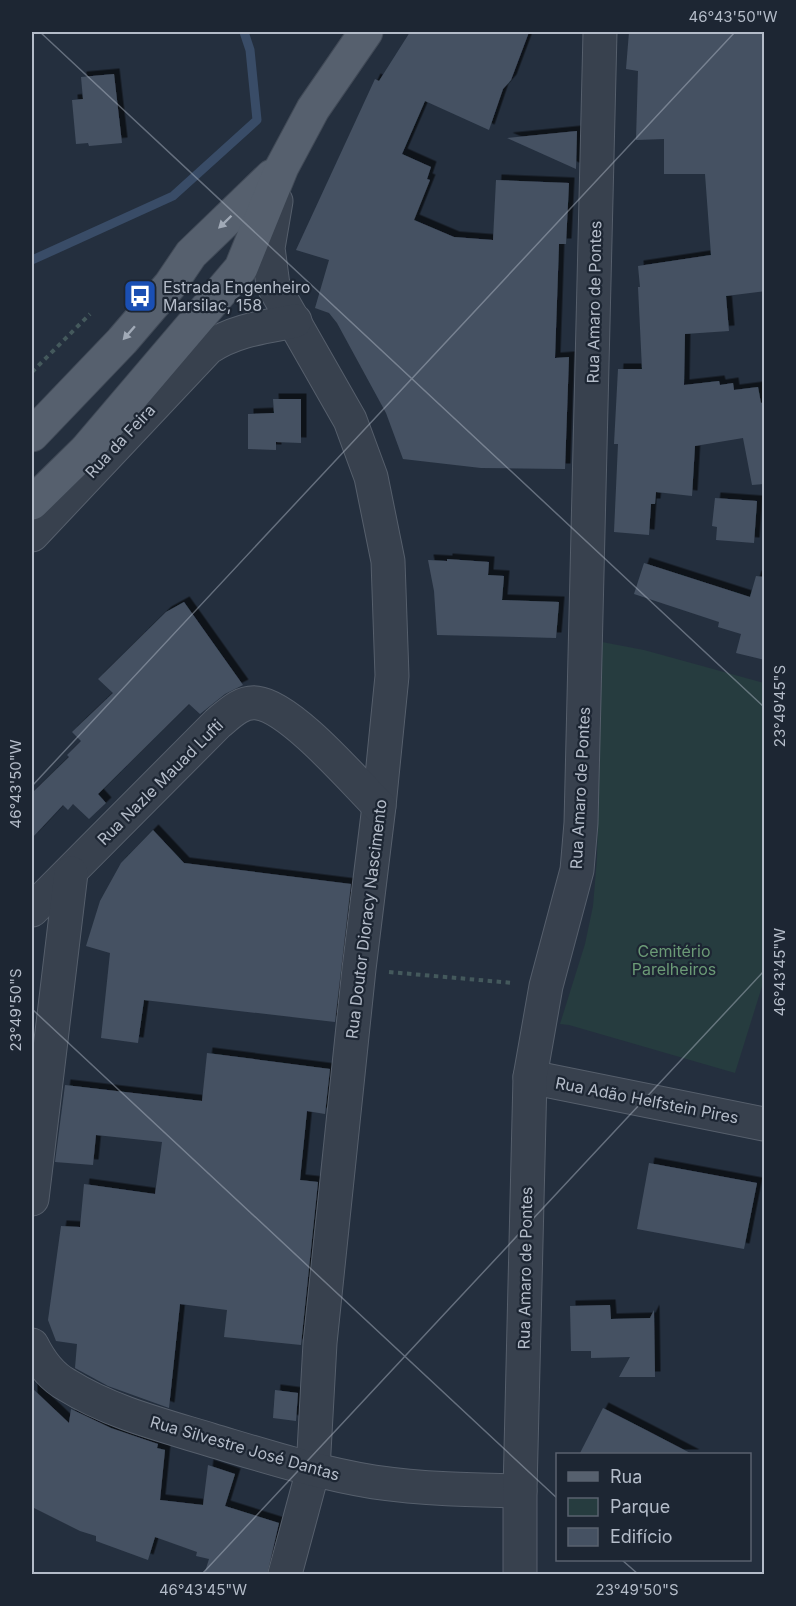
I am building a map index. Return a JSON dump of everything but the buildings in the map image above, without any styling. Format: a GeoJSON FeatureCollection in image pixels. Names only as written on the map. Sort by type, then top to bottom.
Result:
{"type":"FeatureCollection","features":[{"type":"Feature","properties":{"kind":"main road"},"geometry":{"type":"LineString","coordinates":[[32,503],[195,342],[241,268],[282,166],[313,109],[366,32]]}},
{"type":"Feature","properties":{"kind":"main road"},"geometry":{"type":"LineString","coordinates":[[32,435],[122,341],[170,285],[191,254],[282,166]]}},
{"type":"Feature","properties":{"kind":"main road"},"geometry":{"type":"LineString","coordinates":[[191,254],[216,254],[241,268]]}},
{"type":"Feature","properties":{"kind":"main road"},"geometry":{"type":"LineString","coordinates":[[170,285],[167,299],[169,316],[195,342]]}},
{"type":"Feature","properties":{"kind":"street","name":"Rua Amaro de Pontes"},"geometry":{"type":"LineString","coordinates":[[520,1575],[530,1077],[546,986],[577,870],[581,823],[600,32]]}},
{"type":"Feature","properties":{"kind":"street"},"geometry":{"type":"LineString","coordinates":[[273,285],[268,248],[282,166]]}},
{"type":"Feature","properties":{"kind":"street"},"geometry":{"type":"LineString","coordinates":[[241,268],[273,285]]}},
{"type":"Feature","properties":{"kind":"street","name":"Rua Doutor Dioracy Nascimento"},"geometry":{"type":"LineString","coordinates":[[273,285],[350,420],[371,477],[388,561],[392,676],[320,1343],[313,1470],[285,1575]]}},
{"type":"Feature","properties":{"kind":"street","name":"Rua da Feira"},"geometry":{"type":"LineString","coordinates":[[32,535],[195,342],[220,340],[242,331],[295,321]]}},
{"type":"Feature","properties":{"kind":"street","name":"Rua Nazle Mauad Lufti"},"geometry":{"type":"LineString","coordinates":[[32,910],[218,723],[237,707],[256,702],[275,709],[299,725],[379,806]]}},
{"type":"Feature","properties":{"kind":"street"},"geometry":{"type":"LineString","coordinates":[[32,1199],[71,873]]}},
{"type":"Feature","properties":{"kind":"street","name":"Rua Adão Helfstein Pires"},"geometry":{"type":"LineString","coordinates":[[530,1077],[765,1124]]}},
{"type":"Feature","properties":{"kind":"street","name":"Rua Silvestre José Dantas"},"geometry":{"type":"LineString","coordinates":[[32,1345],[41,1364],[65,1384],[108,1407],[162,1425],[313,1470],[374,1482],[432,1489],[520,1491]]}},
{"type":"Feature","properties":{"kind":"path"},"geometry":{"type":"LineString","coordinates":[[32,372],[90,314]]}},
{"type":"Feature","properties":{"kind":"path"},"geometry":{"type":"LineString","coordinates":[[359,969],[546,986]]}},
{"type":"Feature","properties":{"kind":"green space","name":"Cemitério Parelheiros"},"geometry":{"type":"Polygon","coordinates":[[[602,642],[644,650],[764,683],[764,980],[735,1073],[560,1024],[585,944],[593,906],[597,858],[602,642]]]}},
{"type":"Feature","properties":{"kind":"waterway"},"geometry":{"type":"LineString","coordinates":[[32,260],[173,196],[257,120],[250,50],[244,32]]}},
{"type":"Feature","properties":{"kind":"place","name":"Estrada Engenheiro Marsilac, 158"},"geometry":{"type":"Point","coordinates":[140,296]}}]}
